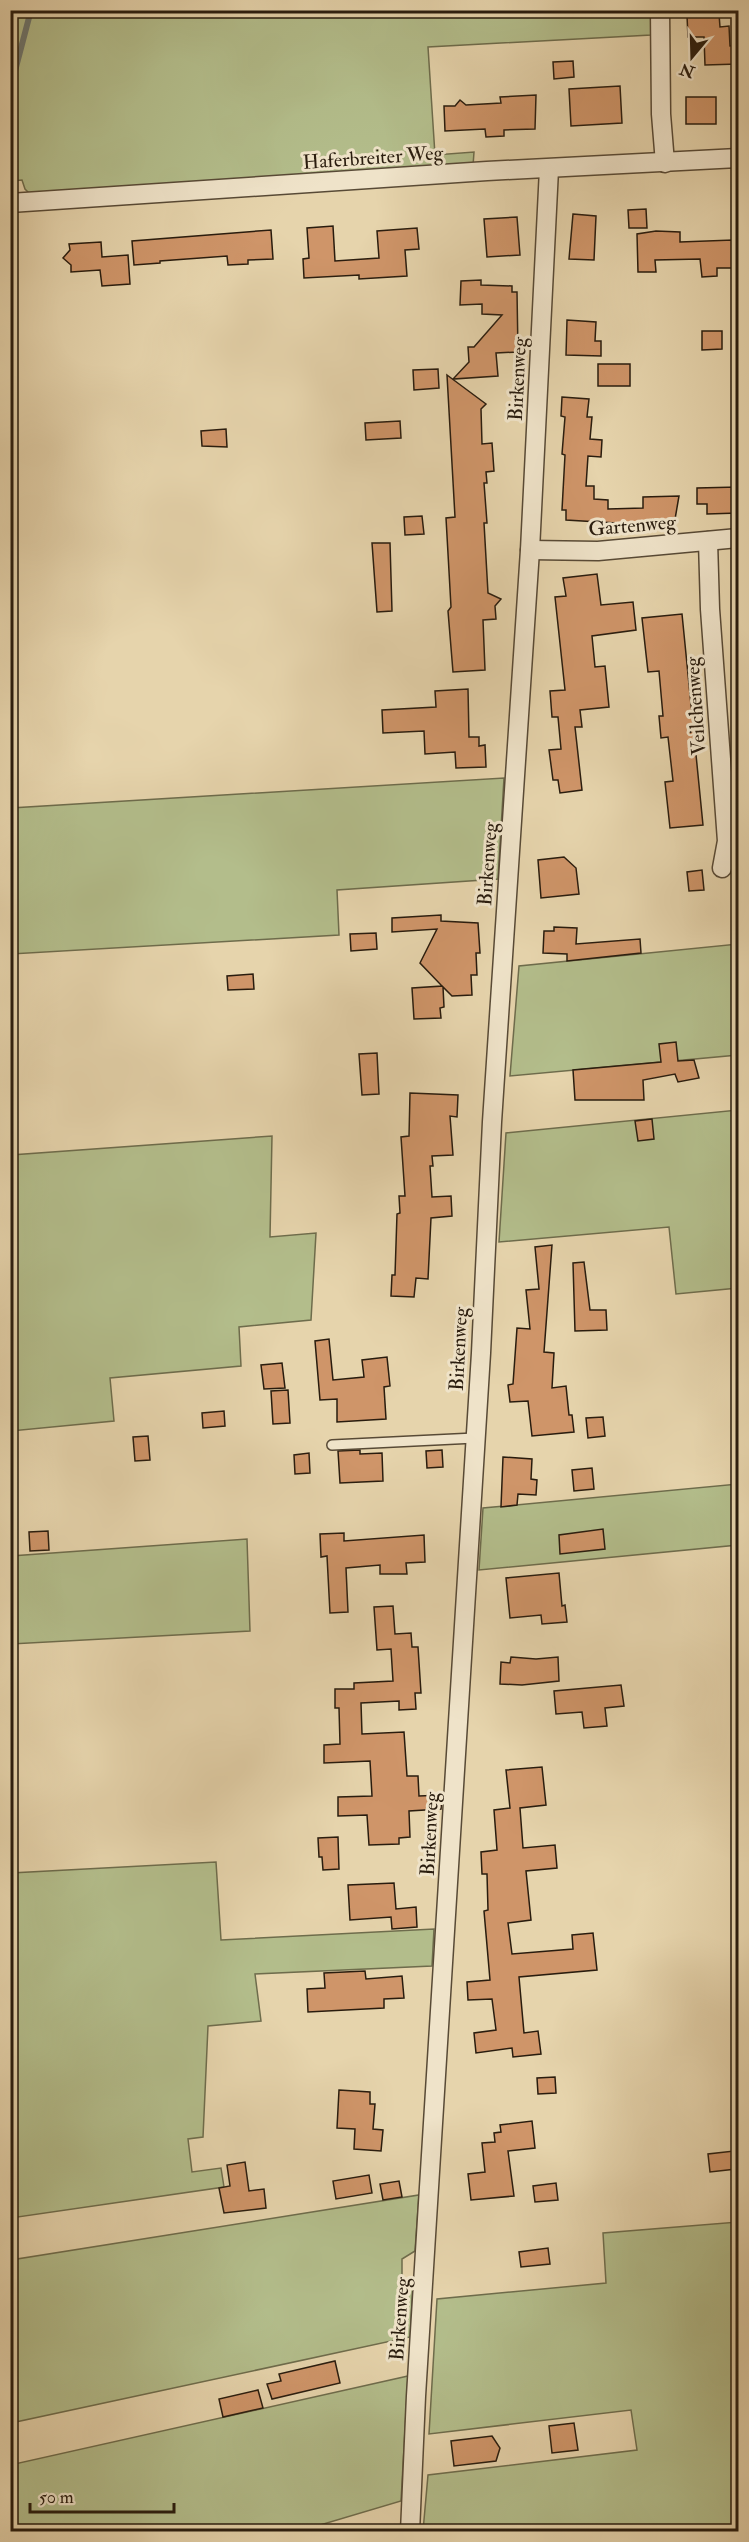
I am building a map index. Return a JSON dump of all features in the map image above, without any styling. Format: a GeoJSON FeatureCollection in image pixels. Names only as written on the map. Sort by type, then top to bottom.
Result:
{"type":"FeatureCollection","features":[{"type":"Feature","properties":{"kind":"street"},"geometry":{"type":"LineString","coordinates":[[660,10],[661,114],[665,162]]}},
{"type":"Feature","properties":{"kind":"street","name":"Haferbreiter Weg"},"geometry":{"type":"LineString","coordinates":[[10,203],[738,158]]}},
{"type":"Feature","properties":{"kind":"street","name":"Birkenweg"},"geometry":{"type":"LineString","coordinates":[[410,2532],[416,2396],[475,1438],[492,1122],[530,550],[549,169]]}},
{"type":"Feature","properties":{"kind":"street","name":"Gartenweg"},"geometry":{"type":"LineString","coordinates":[[530,550],[598,551],[738,538]]}},
{"type":"Feature","properties":{"kind":"street","name":"Veilchenweg"},"geometry":{"type":"LineString","coordinates":[[708,540],[710,609],[728,841],[722,868]]}},
{"type":"Feature","properties":{"kind":"lane"},"geometry":{"type":"LineString","coordinates":[[332,1445],[475,1438]]}},
{"type":"Feature","properties":{"kind":"green space"},"geometry":{"type":"Polygon","coordinates":[[[651,10],[651,35],[428,47],[435,155],[474,152],[473,166],[29,193],[22,180],[11,181],[10,11],[651,10]]]}},
{"type":"Feature","properties":{"kind":"green space"},"geometry":{"type":"Polygon","coordinates":[[[504,778],[498,879],[337,890],[339,935],[11,954],[11,808],[504,778]]]}},
{"type":"Feature","properties":{"kind":"green space"},"geometry":{"type":"Polygon","coordinates":[[[738,944],[738,1055],[510,1076],[519,966],[738,944]]]}},
{"type":"Feature","properties":{"kind":"green space"},"geometry":{"type":"Polygon","coordinates":[[[738,1110],[738,1288],[676,1294],[669,1227],[499,1242],[506,1133],[738,1110]]]}},
{"type":"Feature","properties":{"kind":"green space"},"geometry":{"type":"Polygon","coordinates":[[[272,1136],[270,1237],[316,1233],[311,1320],[239,1327],[241,1366],[110,1378],[114,1421],[11,1431],[11,1155],[272,1136]]]}},
{"type":"Feature","properties":{"kind":"green space"},"geometry":{"type":"Polygon","coordinates":[[[738,1484],[738,1545],[479,1570],[483,1508],[738,1484]]]}},
{"type":"Feature","properties":{"kind":"green space"},"geometry":{"type":"Polygon","coordinates":[[[247,1539],[250,1631],[11,1644],[11,1556],[247,1539]]]}},
{"type":"Feature","properties":{"kind":"green space"},"geometry":{"type":"Polygon","coordinates":[[[216,1862],[221,1940],[434,1929],[432,1966],[255,1974],[261,2021],[208,2026],[203,2137],[188,2139],[192,2172],[221,2168],[224,2187],[11,2218],[11,1873],[216,1862]]]}},
{"type":"Feature","properties":{"kind":"green space"},"geometry":{"type":"Polygon","coordinates":[[[419,2195],[415,2251],[402,2259],[402,2280],[413,2285],[410,2337],[11,2423],[11,2260],[419,2195]]]}},
{"type":"Feature","properties":{"kind":"green space"},"geometry":{"type":"Polygon","coordinates":[[[738,2222],[738,2531],[423,2531],[428,2475],[637,2450],[631,2410],[429,2434],[437,2299],[606,2283],[603,2233],[738,2222]]]}},
{"type":"Feature","properties":{"kind":"green space"},"geometry":{"type":"Polygon","coordinates":[[[408,2376],[401,2501],[300,2531],[11,2531],[10,2465],[408,2376]]]}},
{"type":"Feature","properties":{"kind":"building"},"geometry":{"type":"Polygon","coordinates":[[[719,14],[720,27],[729,26],[730,46],[738,45],[738,64],[705,65],[704,37],[688,37],[687,16],[719,14]]]}},
{"type":"Feature","properties":{"kind":"building"},"geometry":{"type":"Polygon","coordinates":[[[573,61],[574,77],[554,79],[553,62],[573,61]]]}},
{"type":"Feature","properties":{"kind":"building"},"geometry":{"type":"Polygon","coordinates":[[[620,86],[622,123],[571,126],[569,89],[620,86]]]}},
{"type":"Feature","properties":{"kind":"building"},"geometry":{"type":"Polygon","coordinates":[[[536,95],[535,129],[504,130],[504,136],[486,137],[485,129],[445,131],[444,106],[455,106],[460,100],[466,105],[501,103],[500,97],[536,95]]]}},
{"type":"Feature","properties":{"kind":"building"},"geometry":{"type":"Polygon","coordinates":[[[686,97],[716,97],[716,124],[686,124],[686,97]]]}},
{"type":"Feature","properties":{"kind":"building"},"geometry":{"type":"Polygon","coordinates":[[[646,209],[647,228],[629,228],[628,210],[646,209]]]}},
{"type":"Feature","properties":{"kind":"building"},"geometry":{"type":"Polygon","coordinates":[[[573,214],[596,216],[594,260],[569,259],[573,214]]]}},
{"type":"Feature","properties":{"kind":"building"},"geometry":{"type":"Polygon","coordinates":[[[517,217],[520,255],[487,257],[484,219],[517,217]]]}},
{"type":"Feature","properties":{"kind":"building"},"geometry":{"type":"Polygon","coordinates":[[[333,226],[335,261],[379,258],[377,231],[417,228],[419,249],[405,250],[407,276],[359,279],[359,275],[304,278],[303,259],[309,258],[307,228],[333,226]]]}},
{"type":"Feature","properties":{"kind":"building"},"geometry":{"type":"Polygon","coordinates":[[[271,230],[273,259],[248,260],[248,264],[228,265],[227,256],[134,265],[132,241],[271,230]]]}},
{"type":"Feature","properties":{"kind":"building"},"geometry":{"type":"Polygon","coordinates":[[[656,231],[680,232],[680,242],[733,240],[734,268],[717,268],[717,276],[702,277],[700,259],[655,260],[656,272],[638,272],[637,234],[656,231]]]}},
{"type":"Feature","properties":{"kind":"building"},"geometry":{"type":"Polygon","coordinates":[[[101,242],[102,257],[128,255],[130,284],[102,286],[100,270],[71,272],[71,265],[63,258],[70,250],[69,244],[101,242]]]}},
{"type":"Feature","properties":{"kind":"building"},"geometry":{"type":"Polygon","coordinates":[[[481,280],[481,285],[512,286],[512,292],[517,292],[518,352],[496,353],[498,376],[453,379],[469,362],[468,347],[474,347],[502,315],[482,314],[482,304],[460,305],[461,281],[481,280]]]}},
{"type":"Feature","properties":{"kind":"building"},"geometry":{"type":"Polygon","coordinates":[[[567,320],[596,322],[595,341],[601,341],[601,356],[566,355],[567,320]]]}},
{"type":"Feature","properties":{"kind":"building"},"geometry":{"type":"Polygon","coordinates":[[[702,331],[722,331],[722,349],[702,350],[702,331]]]}},
{"type":"Feature","properties":{"kind":"building"},"geometry":{"type":"Polygon","coordinates":[[[598,364],[630,364],[630,386],[598,386],[598,364]]]}},
{"type":"Feature","properties":{"kind":"building"},"geometry":{"type":"Polygon","coordinates":[[[438,369],[439,388],[414,390],[413,370],[438,369]]]}},
{"type":"Feature","properties":{"kind":"building"},"geometry":{"type":"Polygon","coordinates":[[[447,375],[486,404],[481,409],[482,444],[492,443],[494,471],[486,472],[487,483],[484,483],[488,593],[501,599],[495,606],[496,619],[483,620],[485,670],[453,672],[448,611],[451,607],[446,518],[455,517],[447,375]]]}},
{"type":"Feature","properties":{"kind":"building"},"geometry":{"type":"Polygon","coordinates":[[[562,397],[589,399],[587,417],[592,417],[590,439],[602,440],[601,457],[588,456],[586,486],[594,486],[594,499],[608,500],[608,509],[643,508],[643,497],[679,496],[674,525],[632,526],[632,524],[566,520],[566,510],[562,510],[565,455],[562,454],[565,417],[561,416],[562,397]]]}},
{"type":"Feature","properties":{"kind":"building"},"geometry":{"type":"Polygon","coordinates":[[[400,421],[401,438],[366,440],[365,423],[400,421]]]}},
{"type":"Feature","properties":{"kind":"building"},"geometry":{"type":"Polygon","coordinates":[[[226,429],[227,447],[202,446],[201,431],[226,429]]]}},
{"type":"Feature","properties":{"kind":"building"},"geometry":{"type":"Polygon","coordinates":[[[738,487],[738,513],[707,514],[707,504],[697,504],[697,488],[738,487]]]}},
{"type":"Feature","properties":{"kind":"building"},"geometry":{"type":"Polygon","coordinates":[[[422,516],[424,534],[405,535],[404,517],[422,516]]]}},
{"type":"Feature","properties":{"kind":"building"},"geometry":{"type":"Polygon","coordinates":[[[372,543],[390,543],[392,611],[377,612],[372,543]]]}},
{"type":"Feature","properties":{"kind":"building"},"geometry":{"type":"Polygon","coordinates":[[[597,574],[601,605],[633,602],[636,630],[592,636],[595,667],[605,666],[609,707],[580,710],[582,727],[575,727],[582,790],[560,793],[558,780],[553,780],[549,750],[561,749],[558,717],[552,717],[550,691],[565,690],[555,597],[566,596],[563,578],[597,574]]]}},
{"type":"Feature","properties":{"kind":"building"},"geometry":{"type":"Polygon","coordinates":[[[682,614],[703,825],[670,828],[665,782],[673,781],[668,737],[661,738],[659,716],[663,716],[659,671],[648,672],[642,618],[682,614]]]}},
{"type":"Feature","properties":{"kind":"building"},"geometry":{"type":"Polygon","coordinates":[[[468,689],[469,737],[479,737],[479,746],[485,745],[486,767],[456,768],[455,752],[425,754],[424,731],[383,733],[382,710],[436,707],[435,691],[468,689]]]}},
{"type":"Feature","properties":{"kind":"building"},"geometry":{"type":"Polygon","coordinates":[[[564,857],[576,868],[579,894],[541,898],[538,860],[564,857]]]}},
{"type":"Feature","properties":{"kind":"building"},"geometry":{"type":"Polygon","coordinates":[[[702,870],[704,890],[689,891],[687,872],[702,870]]]}},
{"type":"Feature","properties":{"kind":"building"},"geometry":{"type":"Polygon","coordinates":[[[441,915],[441,921],[478,923],[480,953],[476,953],[477,975],[471,975],[472,995],[452,996],[443,987],[444,1007],[440,1008],[441,1018],[414,1019],[412,988],[442,986],[420,963],[437,929],[392,932],[392,918],[441,915]]]}},
{"type":"Feature","properties":{"kind":"building"},"geometry":{"type":"Polygon","coordinates":[[[554,927],[577,928],[576,944],[640,939],[641,953],[567,961],[567,954],[543,953],[544,931],[554,931],[554,927]]]}},
{"type":"Feature","properties":{"kind":"building"},"geometry":{"type":"Polygon","coordinates":[[[376,933],[377,949],[351,951],[350,934],[376,933]]]}},
{"type":"Feature","properties":{"kind":"building"},"geometry":{"type":"Polygon","coordinates":[[[253,974],[254,989],[228,990],[227,976],[253,974]]]}},
{"type":"Feature","properties":{"kind":"building"},"geometry":{"type":"Polygon","coordinates":[[[676,1042],[678,1061],[694,1060],[699,1078],[678,1082],[675,1074],[643,1080],[644,1100],[575,1100],[573,1070],[661,1062],[659,1044],[676,1042]]]}},
{"type":"Feature","properties":{"kind":"building"},"geometry":{"type":"Polygon","coordinates":[[[377,1053],[379,1094],[362,1095],[359,1054],[377,1053]]]}},
{"type":"Feature","properties":{"kind":"building"},"geometry":{"type":"Polygon","coordinates":[[[410,1093],[458,1095],[457,1117],[450,1116],[453,1155],[432,1156],[433,1166],[430,1166],[432,1197],[451,1196],[452,1216],[431,1218],[428,1279],[416,1278],[414,1297],[391,1296],[392,1275],[395,1275],[397,1214],[400,1213],[399,1196],[405,1196],[401,1137],[409,1136],[410,1093]]]}},
{"type":"Feature","properties":{"kind":"building"},"geometry":{"type":"Polygon","coordinates":[[[652,1119],[654,1139],[638,1141],[635,1121],[652,1119]]]}},
{"type":"Feature","properties":{"kind":"building"},"geometry":{"type":"Polygon","coordinates":[[[552,1245],[544,1352],[554,1353],[552,1388],[566,1386],[569,1415],[572,1415],[574,1432],[532,1436],[528,1401],[510,1402],[508,1385],[513,1384],[517,1328],[530,1329],[526,1290],[539,1289],[535,1247],[552,1245]]]}},
{"type":"Feature","properties":{"kind":"building"},"geometry":{"type":"Polygon","coordinates":[[[584,1262],[590,1310],[606,1310],[607,1330],[575,1331],[573,1263],[584,1262]]]}},
{"type":"Feature","properties":{"kind":"building"},"geometry":{"type":"Polygon","coordinates":[[[329,1339],[333,1380],[364,1377],[362,1360],[387,1357],[390,1386],[384,1387],[386,1419],[337,1422],[337,1399],[320,1400],[315,1341],[329,1339]]]}},
{"type":"Feature","properties":{"kind":"building"},"geometry":{"type":"Polygon","coordinates":[[[282,1363],[285,1388],[264,1389],[261,1365],[282,1363]]]}},
{"type":"Feature","properties":{"kind":"building"},"geometry":{"type":"Polygon","coordinates":[[[288,1390],[290,1423],[273,1424],[271,1391],[288,1390]]]}},
{"type":"Feature","properties":{"kind":"building"},"geometry":{"type":"Polygon","coordinates":[[[224,1411],[225,1426],[203,1428],[202,1413],[224,1411]]]}},
{"type":"Feature","properties":{"kind":"building"},"geometry":{"type":"Polygon","coordinates":[[[603,1417],[605,1436],[588,1438],[586,1418],[603,1417]]]}},
{"type":"Feature","properties":{"kind":"building"},"geometry":{"type":"Polygon","coordinates":[[[148,1436],[150,1460],[135,1461],[133,1437],[148,1436]]]}},
{"type":"Feature","properties":{"kind":"building"},"geometry":{"type":"Polygon","coordinates":[[[360,1450],[360,1454],[382,1453],[383,1481],[340,1483],[338,1451],[360,1450]]]}},
{"type":"Feature","properties":{"kind":"building"},"geometry":{"type":"Polygon","coordinates":[[[442,1450],[443,1467],[427,1468],[426,1451],[442,1450]]]}},
{"type":"Feature","properties":{"kind":"building"},"geometry":{"type":"Polygon","coordinates":[[[309,1453],[310,1473],[295,1474],[294,1455],[309,1453]]]}},
{"type":"Feature","properties":{"kind":"building"},"geometry":{"type":"Polygon","coordinates":[[[503,1457],[532,1459],[531,1479],[537,1480],[536,1495],[518,1494],[517,1505],[501,1507],[503,1457]]]}},
{"type":"Feature","properties":{"kind":"building"},"geometry":{"type":"Polygon","coordinates":[[[592,1468],[594,1489],[574,1491],[572,1470],[592,1468]]]}},
{"type":"Feature","properties":{"kind":"building"},"geometry":{"type":"Polygon","coordinates":[[[603,1529],[605,1549],[560,1554],[559,1535],[603,1529]]]}},
{"type":"Feature","properties":{"kind":"building"},"geometry":{"type":"Polygon","coordinates":[[[48,1531],[49,1550],[30,1551],[29,1532],[48,1531]]]}},
{"type":"Feature","properties":{"kind":"building"},"geometry":{"type":"Polygon","coordinates":[[[344,1533],[344,1541],[424,1535],[425,1562],[406,1563],[407,1574],[380,1574],[380,1565],[346,1568],[348,1612],[330,1613],[327,1556],[321,1557],[320,1534],[344,1533]]]}},
{"type":"Feature","properties":{"kind":"building"},"geometry":{"type":"Polygon","coordinates":[[[559,1573],[562,1606],[565,1605],[567,1622],[542,1624],[541,1615],[510,1618],[506,1578],[559,1573]]]}},
{"type":"Feature","properties":{"kind":"building"},"geometry":{"type":"Polygon","coordinates":[[[393,1606],[395,1634],[411,1633],[412,1647],[418,1647],[421,1693],[415,1693],[416,1709],[399,1710],[399,1701],[361,1703],[362,1734],[404,1732],[407,1776],[418,1776],[419,1796],[442,1795],[441,1809],[409,1811],[410,1837],[399,1838],[399,1844],[369,1845],[367,1815],[338,1816],[338,1797],[372,1796],[370,1761],[324,1763],[324,1745],[340,1744],[339,1708],[335,1708],[335,1689],[354,1689],[354,1683],[393,1681],[391,1649],[377,1650],[374,1607],[393,1606]]]}},
{"type":"Feature","properties":{"kind":"building"},"geometry":{"type":"Polygon","coordinates":[[[511,1657],[536,1659],[558,1657],[559,1681],[522,1685],[500,1684],[501,1662],[510,1663],[511,1657]]]}},
{"type":"Feature","properties":{"kind":"building"},"geometry":{"type":"Polygon","coordinates":[[[621,1685],[624,1706],[605,1708],[607,1726],[584,1728],[582,1712],[556,1714],[554,1691],[621,1685]]]}},
{"type":"Feature","properties":{"kind":"building"},"geometry":{"type":"Polygon","coordinates":[[[542,1767],[546,1805],[520,1808],[523,1848],[555,1845],[557,1868],[526,1871],[531,1920],[508,1923],[512,1954],[573,1949],[572,1935],[593,1933],[597,1970],[519,1977],[524,2033],[538,2031],[541,2054],[513,2057],[512,2048],[476,2053],[474,2033],[496,2030],[492,1999],[468,2000],[467,1982],[490,1980],[484,1911],[488,1910],[487,1874],[482,1874],[481,1852],[497,1850],[494,1810],[510,1808],[506,1770],[542,1767]]]}},
{"type":"Feature","properties":{"kind":"building"},"geometry":{"type":"Polygon","coordinates":[[[338,1837],[339,1869],[323,1870],[322,1857],[319,1857],[318,1838],[338,1837]]]}},
{"type":"Feature","properties":{"kind":"building"},"geometry":{"type":"Polygon","coordinates":[[[394,1883],[396,1909],[416,1907],[417,1927],[392,1929],[391,1917],[350,1920],[348,1885],[394,1883]]]}},
{"type":"Feature","properties":{"kind":"building"},"geometry":{"type":"Polygon","coordinates":[[[365,1971],[366,1979],[402,1976],[404,1998],[384,1999],[384,2008],[308,2012],[307,1989],[325,1988],[324,1973],[365,1971]]]}},
{"type":"Feature","properties":{"kind":"building"},"geometry":{"type":"Polygon","coordinates":[[[555,2077],[556,2093],[538,2094],[537,2078],[555,2077]]]}},
{"type":"Feature","properties":{"kind":"building"},"geometry":{"type":"Polygon","coordinates":[[[339,2090],[370,2092],[370,2104],[375,2104],[373,2129],[383,2130],[381,2151],[354,2149],[355,2129],[337,2128],[339,2090]]]}},
{"type":"Feature","properties":{"kind":"building"},"geometry":{"type":"Polygon","coordinates":[[[532,2121],[535,2148],[508,2151],[514,2196],[471,2200],[468,2174],[485,2172],[482,2143],[495,2142],[494,2133],[501,2132],[500,2125],[532,2121]]]}},
{"type":"Feature","properties":{"kind":"building"},"geometry":{"type":"Polygon","coordinates":[[[734,2151],[736,2169],[710,2172],[708,2154],[734,2151]]]}},
{"type":"Feature","properties":{"kind":"building"},"geometry":{"type":"Polygon","coordinates":[[[245,2162],[249,2191],[264,2189],[266,2208],[224,2213],[219,2188],[230,2186],[227,2165],[245,2162]]]}},
{"type":"Feature","properties":{"kind":"building"},"geometry":{"type":"Polygon","coordinates":[[[369,2175],[372,2193],[336,2199],[333,2181],[369,2175]]]}},
{"type":"Feature","properties":{"kind":"building"},"geometry":{"type":"Polygon","coordinates":[[[399,2181],[402,2197],[383,2200],[380,2184],[399,2181]]]}},
{"type":"Feature","properties":{"kind":"building"},"geometry":{"type":"Polygon","coordinates":[[[556,2183],[558,2200],[535,2202],[533,2186],[556,2183]]]}},
{"type":"Feature","properties":{"kind":"building"},"geometry":{"type":"Polygon","coordinates":[[[548,2248],[550,2264],[521,2267],[519,2252],[548,2248]]]}},
{"type":"Feature","properties":{"kind":"building"},"geometry":{"type":"Polygon","coordinates":[[[335,2361],[340,2383],[272,2399],[267,2384],[281,2381],[279,2374],[335,2361]]]}},
{"type":"Feature","properties":{"kind":"building"},"geometry":{"type":"Polygon","coordinates":[[[258,2390],[263,2408],[223,2417],[219,2399],[258,2390]]]}},
{"type":"Feature","properties":{"kind":"building"},"geometry":{"type":"Polygon","coordinates":[[[574,2423],[578,2450],[552,2453],[549,2426],[574,2423]]]}},
{"type":"Feature","properties":{"kind":"building"},"geometry":{"type":"Polygon","coordinates":[[[492,2436],[500,2448],[496,2461],[454,2466],[451,2441],[492,2436]]]}},
{"type":"Feature","properties":{"kind":"waterway"},"geometry":{"type":"LineString","coordinates":[[10,90],[31,10]]}}]}
